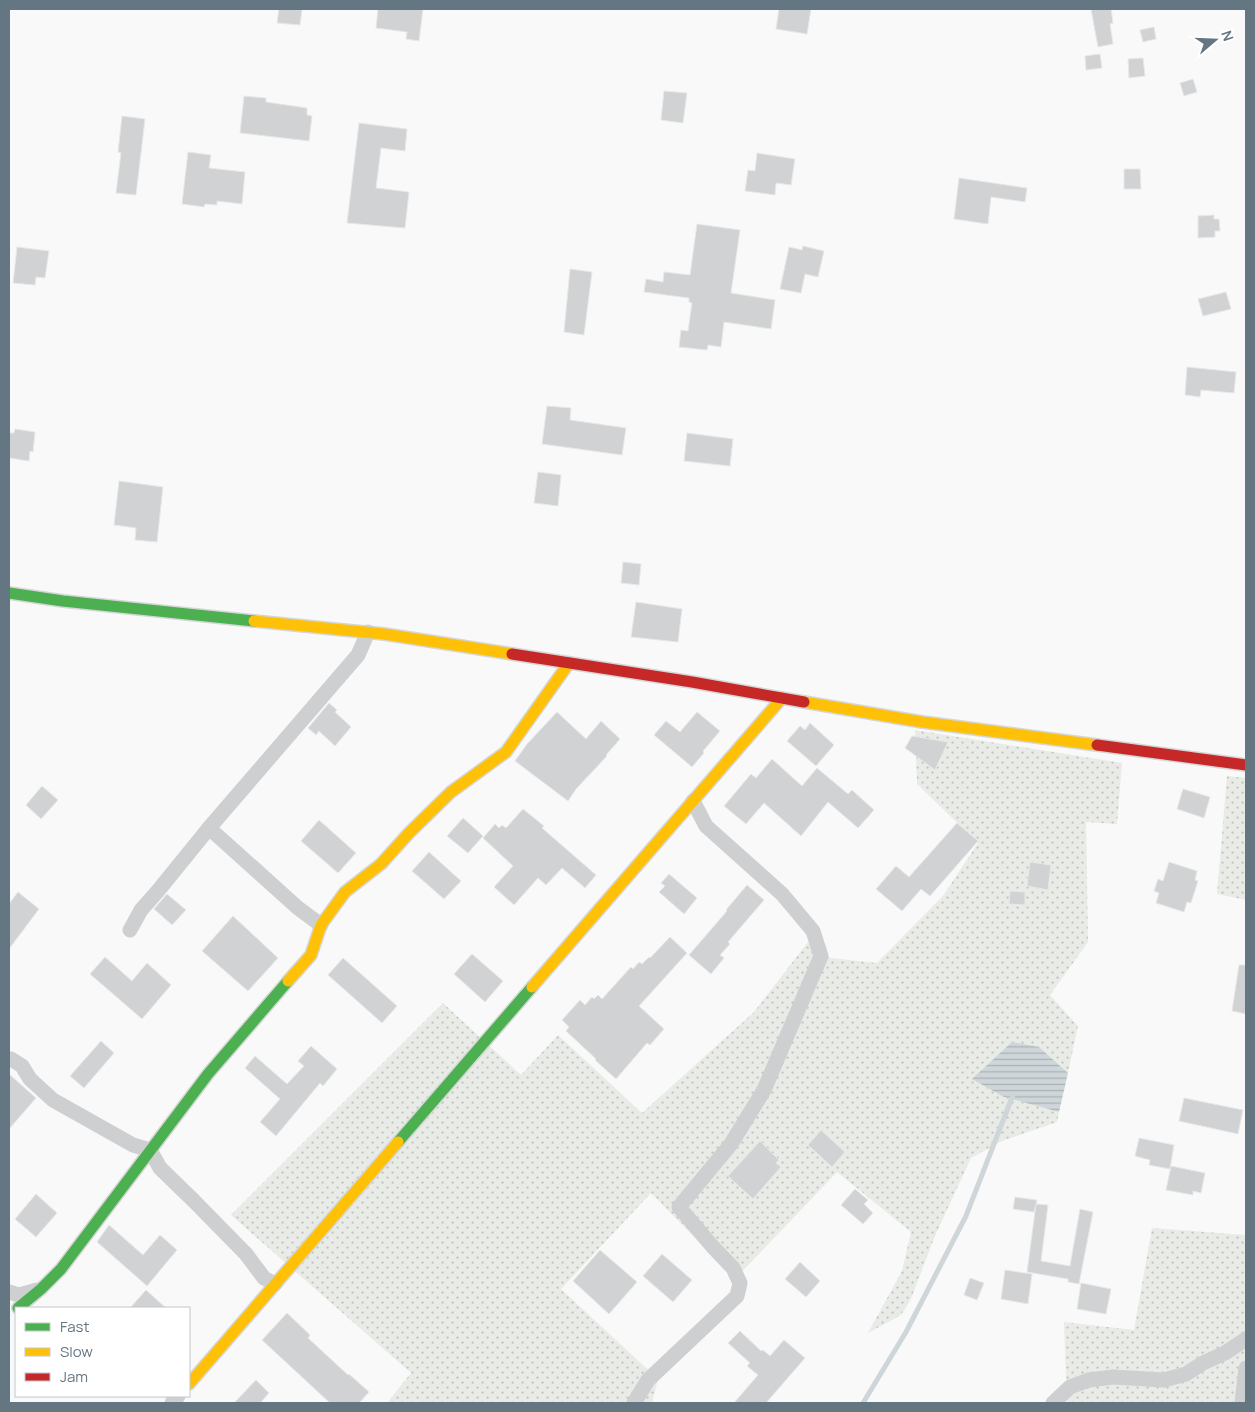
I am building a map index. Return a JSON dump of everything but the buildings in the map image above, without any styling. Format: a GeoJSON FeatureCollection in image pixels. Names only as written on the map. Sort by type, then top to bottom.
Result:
{"type":"FeatureCollection","features":[{"type":"Feature","properties":{"kind":"street"},"geometry":{"type":"LineString","coordinates":[[9,593],[73,602],[384,634],[692,682],[922,722],[1246,765]]}},
{"type":"Feature","properties":{"kind":"street"},"geometry":{"type":"LineString","coordinates":[[130,930],[141,910],[358,655],[368,632]]}},
{"type":"Feature","properties":{"kind":"street"},"geometry":{"type":"LineString","coordinates":[[19,1307],[61,1269],[208,1074],[311,955],[321,925],[346,892],[381,864],[409,833],[451,792],[506,752],[569,663]]}},
{"type":"Feature","properties":{"kind":"street"},"geometry":{"type":"LineString","coordinates":[[190,1383],[782,698]]}},
{"type":"Feature","properties":{"kind":"street"},"geometry":{"type":"LineString","coordinates":[[634,1403],[648,1380],[737,1296],[740,1283],[733,1268],[680,1207],[731,1144],[764,1090],[821,956],[813,931],[782,894],[706,826],[693,801]]}},
{"type":"Feature","properties":{"kind":"street"},"geometry":{"type":"LineString","coordinates":[[209,828],[298,908],[321,925]]}},
{"type":"Feature","properties":{"kind":"street"},"geometry":{"type":"LineString","coordinates":[[9,1059],[22,1066],[30,1079],[53,1100],[133,1145],[150,1150],[160,1168],[246,1254],[264,1278],[275,1284]]}},
{"type":"Feature","properties":{"kind":"street"},"geometry":{"type":"LineString","coordinates":[[9,1292],[19,1295],[40,1289]]}},
{"type":"Feature","properties":{"kind":"street"},"geometry":{"type":"LineString","coordinates":[[1053,1403],[1070,1387],[1089,1380],[1113,1378],[1164,1380],[1186,1374],[1203,1363],[1225,1353],[1246,1338]]}},
{"type":"Feature","properties":{"kind":"street"},"geometry":{"type":"LineString","coordinates":[[1242,1403],[1246,1368]]}},
{"type":"Feature","properties":{"kind":"shaded area"},"geometry":{"type":"Polygon","coordinates":[[[915,730],[1122,763],[1117,824],[1086,822],[1088,942],[1050,995],[1078,1026],[1068,1073],[1039,1047],[1004,1097],[1059,1112],[1057,1122],[1002,1141],[971,1158],[935,1236],[910,1301],[901,1315],[868,1333],[902,1271],[911,1232],[837,1172],[735,1279],[651,1193],[561,1289],[658,1379],[652,1403],[387,1403],[411,1373],[231,1215],[443,1003],[521,1075],[558,1035],[642,1113],[754,1012],[808,942],[830,958],[877,963],[943,896],[978,843],[917,784],[915,730]]]}},
{"type":"Feature","properties":{"kind":"shaded area"},"geometry":{"type":"Polygon","coordinates":[[[1227,776],[1246,778],[1246,900],[1217,894],[1227,776]]]}},
{"type":"Feature","properties":{"kind":"shaded area"},"geometry":{"type":"Polygon","coordinates":[[[1012,1042],[1039,1047],[1068,1073],[1059,1112],[1004,1097],[972,1079],[1012,1042]]]}},
{"type":"Feature","properties":{"kind":"shaded area"},"geometry":{"type":"Polygon","coordinates":[[[1152,1228],[1246,1235],[1246,1403],[1067,1403],[1064,1322],[1134,1330],[1152,1228]]]}},
{"type":"Feature","properties":{"kind":"waterway"},"geometry":{"type":"LineString","coordinates":[[863,1403],[906,1332],[966,1216],[1013,1095]]}},
{"type":"Feature","properties":{"kind":"traffic: fast"},"geometry":{"type":"LineString","coordinates":[[9,593],[63,601],[254,621]]}},
{"type":"Feature","properties":{"kind":"traffic: fast"},"geometry":{"type":"LineString","coordinates":[[19,1307],[61,1269],[208,1074],[288,981]]}},
{"type":"Feature","properties":{"kind":"traffic: fast"},"geometry":{"type":"LineString","coordinates":[[398,1142],[532,987]]}},
{"type":"Feature","properties":{"kind":"traffic: slow"},"geometry":{"type":"LineString","coordinates":[[254,621],[384,634],[512,654]]}},
{"type":"Feature","properties":{"kind":"traffic: slow"},"geometry":{"type":"LineString","coordinates":[[288,981],[311,955],[321,925],[345,892],[381,864],[409,833],[451,792],[506,752],[569,663]]}},
{"type":"Feature","properties":{"kind":"traffic: slow"},"geometry":{"type":"LineString","coordinates":[[532,987],[782,698]]}},
{"type":"Feature","properties":{"kind":"traffic: slow"},"geometry":{"type":"LineString","coordinates":[[804,702],[922,722],[1097,745]]}},
{"type":"Feature","properties":{"kind":"traffic: slow"},"geometry":{"type":"LineString","coordinates":[[190,1383],[398,1142]]}},
{"type":"Feature","properties":{"kind":"traffic: jam"},"geometry":{"type":"LineString","coordinates":[[512,654],[692,682],[804,702]]}},
{"type":"Feature","properties":{"kind":"traffic: jam"},"geometry":{"type":"LineString","coordinates":[[1097,745],[1246,765]]}}]}
